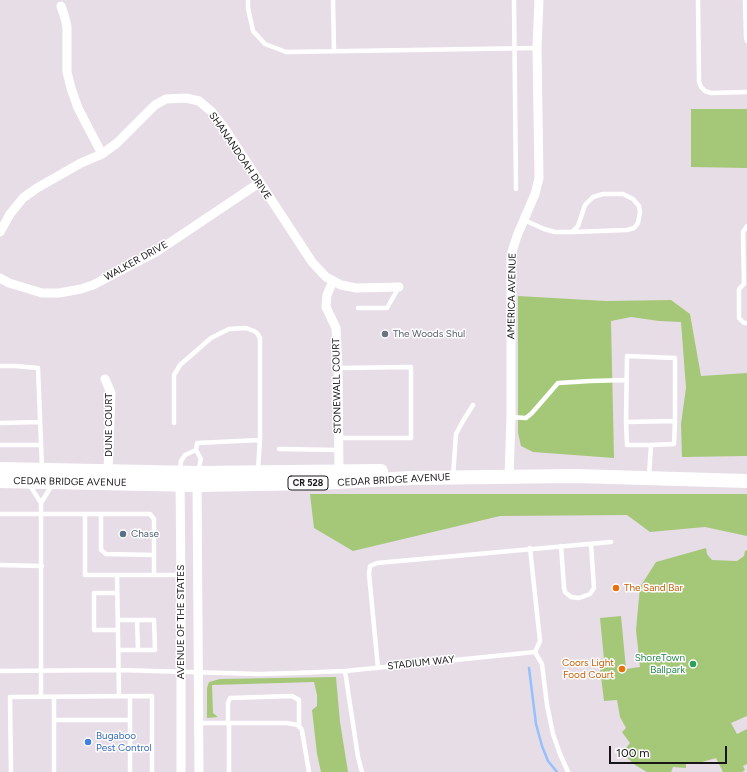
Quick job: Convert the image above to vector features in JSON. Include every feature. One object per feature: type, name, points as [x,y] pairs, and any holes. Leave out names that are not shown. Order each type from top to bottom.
[{"type":"main road","points":[[0,469],[108,471],[180,479],[197,479],[258,473],[339,471],[411,471],[437,477]]},
{"type":"main road","name":"CEDAR BRIDGE AVENUE","points":[[693,479],[747,473]]},
{"type":"main road","name":"CEDAR BRIDGE AVENUE","points":[[197,479],[319,483],[437,477],[649,477],[747,480]]},
{"type":"main road","name":"CEDAR BRIDGE AVENUE","points":[[0,481],[54,482],[180,479]]},
{"type":"street","name":"AMERICA AVENUE","points":[[509,477],[511,417],[511,255],[517,236],[535,194],[539,178],[539,0]]},
{"type":"street","points":[[61,6],[67,28],[67,72],[71,88],[78,108],[102,154]]},
{"type":"street","name":"SHANANDOAH DRIVE","points":[[0,232],[10,214],[23,198],[37,188],[82,163],[102,154],[118,143],[154,105],[166,99],[186,98],[199,101],[212,112],[223,126],[312,262],[326,277],[341,285],[356,288],[399,287]]},
{"type":"street","name":"WALKER DRIVE","points":[[0,278],[9,283],[42,293],[59,293],[93,285],[156,252],[259,183]]},
{"type":"street","name":"STONEWALL COURT","points":[[333,281],[327,295],[326,307],[336,328],[339,471]]},
{"type":"street","name":"DUNE COURT","points":[[105,379],[111,393],[108,471]]},
{"type":"street","name":"AVENUE OF THE STATES","points":[[180,479],[181,772]]},
{"type":"street","name":"AVENUE OF THE STATES","points":[[197,479],[199,772]]},
{"type":"lane","points":[[248,0],[248,8],[253,30],[265,44],[286,52],[538,48]]},
{"type":"lane","points":[[333,0],[334,52]]},
{"type":"lane","points":[[514,0],[516,48],[516,189]]},
{"type":"lane","points":[[698,0],[699,82],[701,87],[705,91],[711,93],[747,92]]},
{"type":"lane","points":[[745,0],[747,41]]},
{"type":"lane","points":[[524,220],[544,230],[555,232],[572,232],[627,230],[634,228],[638,223],[640,212],[639,206],[633,199],[623,194],[603,194],[593,197],[585,205],[578,226],[572,232]]},
{"type":"lane","points":[[747,226],[743,232],[745,284],[739,289],[739,318],[744,323],[747,323]]},
{"type":"lane","points":[[358,308],[387,308],[399,287]]},
{"type":"lane","points":[[174,423],[174,375],[180,365],[211,338],[229,329],[246,328],[254,331],[260,338],[260,440],[258,473]]},
{"type":"lane","points":[[627,356],[675,358],[675,421],[674,444],[626,445],[627,356]]},
{"type":"lane","points":[[0,366],[38,368],[42,470]]},
{"type":"lane","points":[[338,368],[410,367],[411,438],[338,438]]},
{"type":"lane","points":[[511,417],[526,418],[558,383],[590,380],[626,380]]},
{"type":"lane","points":[[453,477],[456,434],[473,405]]},
{"type":"lane","points":[[626,422],[675,421]]},
{"type":"lane","points":[[0,423],[40,422]]},
{"type":"lane","points":[[197,479],[202,459],[196,450],[197,443],[260,440]]},
{"type":"lane","points":[[0,445],[41,445]]},
{"type":"lane","points":[[649,477],[651,445]]},
{"type":"lane","points":[[279,449],[339,450]]},
{"type":"lane","points":[[180,479],[181,461],[185,455],[196,450]]},
{"type":"lane","points":[[26,481],[41,503],[42,514],[42,697]]},
{"type":"lane","points":[[41,503],[54,482]]},
{"type":"lane","points":[[0,514],[150,514],[154,519],[154,575]]},
{"type":"lane","points":[[85,514],[85,575],[181,575]]},
{"type":"lane","points":[[101,514],[101,550],[106,554],[154,555]]},
{"type":"lane","points":[[378,668],[369,574],[370,566],[377,563],[530,548],[611,542]]},
{"type":"lane","points":[[561,546],[565,592],[571,597],[579,598],[590,594],[594,588],[591,544]]},
{"type":"lane","points":[[530,548],[540,641],[535,652],[542,664],[547,705],[553,734],[568,772]]},
{"type":"lane","points":[[0,565],[42,566]]},
{"type":"lane","points":[[117,575],[119,696]]},
{"type":"lane","points":[[117,593],[94,593],[94,630],[118,630]]},
{"type":"lane","points":[[118,620],[154,620],[155,650],[119,650]]},
{"type":"lane","points":[[137,620],[138,650]]},
{"type":"lane","name":"STADIUM WAY","points":[[0,671],[119,670],[259,674],[345,671],[535,652]]},
{"type":"lane","points":[[345,671],[358,756],[362,772]]},
{"type":"lane","points":[[11,772],[10,697],[119,696],[152,696],[152,772]]},
{"type":"lane","points":[[130,696],[130,772]]},
{"type":"lane","points":[[229,772],[228,703],[230,698],[292,696],[299,700],[300,727],[310,772]]},
{"type":"lane","points":[[54,697],[54,772]]},
{"type":"lane","points":[[54,720],[130,720]]},
{"type":"lane","points":[[199,723],[287,723],[300,727]]},
{"type":"green space","points":[[691,109],[747,109],[747,168],[691,167]]},
{"type":"green space","points":[[518,296],[606,301],[671,300],[690,314],[701,376],[747,373],[747,456],[682,457],[681,424],[686,388],[681,322],[631,317],[611,321],[614,458],[533,452],[521,446],[518,433]]},
{"type":"green space","points":[[310,494],[747,494],[747,536],[705,527],[650,532],[627,515],[500,516],[353,551],[314,528]]},
{"type":"green space","name":"ShoreTown Ballpark","points":[[706,548],[707,554],[712,560],[737,561],[744,556],[745,551],[747,550],[747,716],[731,723],[737,734],[747,729],[747,764],[743,766],[745,770],[742,772],[723,772],[716,758],[686,764],[686,768],[673,767],[671,772],[647,772],[635,765],[624,755],[628,751],[626,748],[630,743],[622,732],[626,728],[620,717],[617,700],[604,701],[599,660],[604,659],[600,618],[621,616],[626,669],[640,667],[636,630],[640,587],[656,562]]},
{"type":"green space","points":[[336,677],[340,722],[348,772],[321,772],[317,754],[312,710],[317,706],[317,695],[314,682],[212,685],[213,713],[218,717],[207,718],[207,688],[209,682],[220,679]]},
{"type":"waterway","points":[[529,668],[536,724],[548,761],[557,772]]},
{"type":"place","name":"The Woods Shul","points":[[385,334]]},
{"type":"place","name":"Chase","points":[[123,534]]},
{"type":"place","name":"The Sand Bar","points":[[616,588]]},
{"type":"place","name":"ShoreTown Ballpark","points":[[693,664]]},
{"type":"place","name":"Coors Light Food Court","points":[[622,669]]},
{"type":"place","name":"Bugaboo Pest Control","points":[[88,742]]}]
